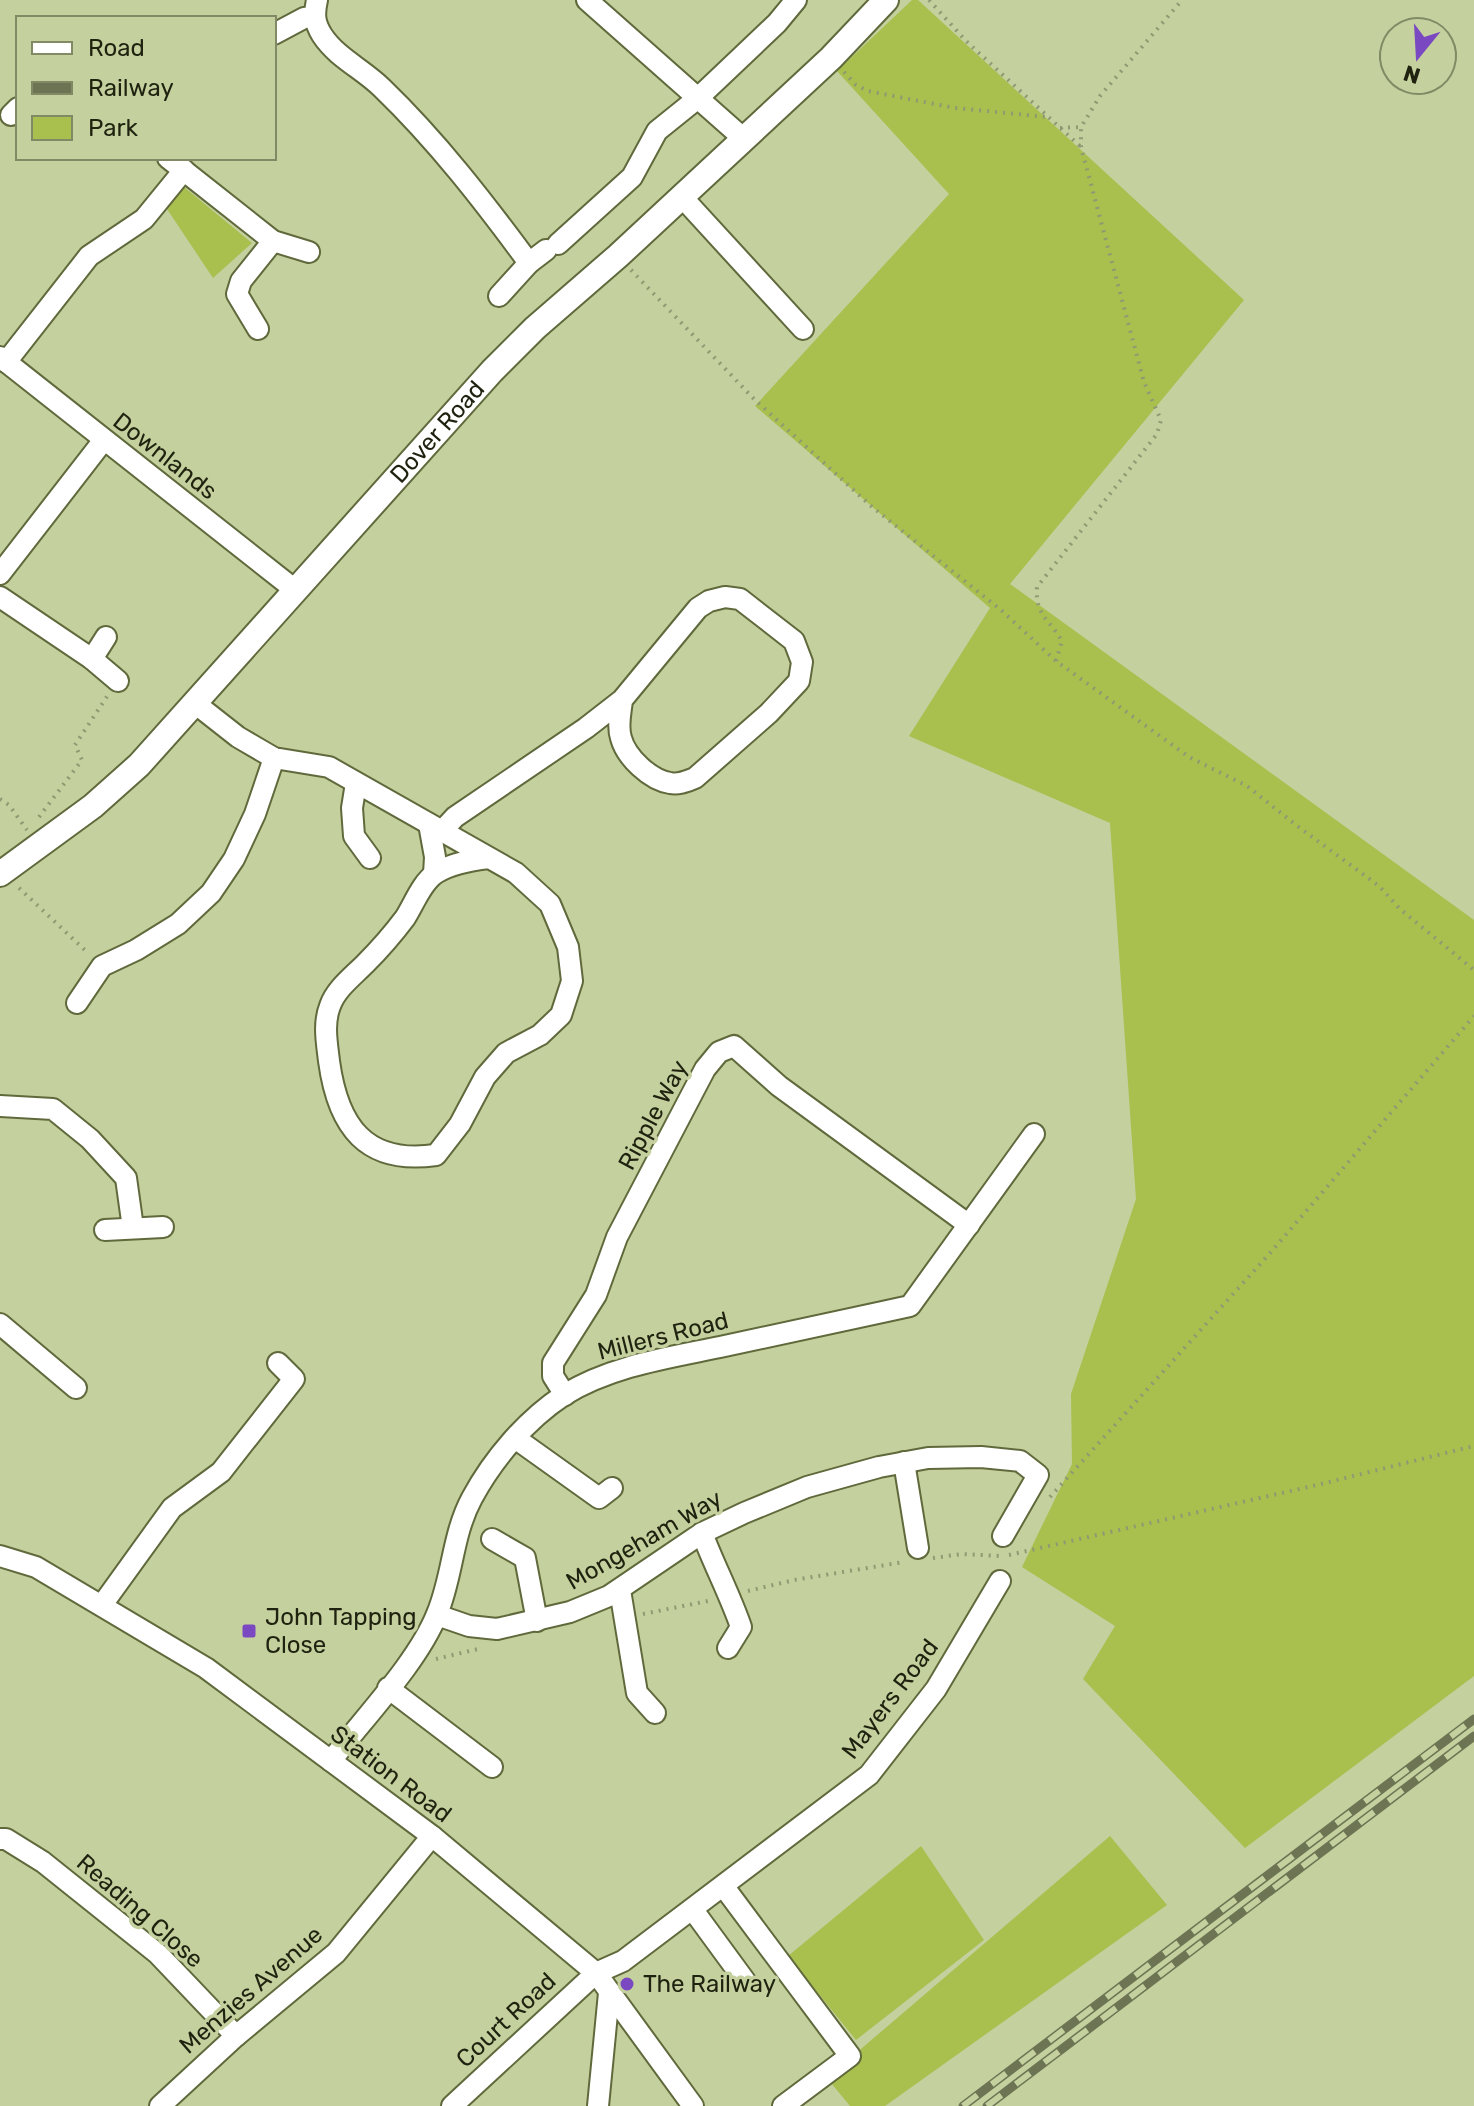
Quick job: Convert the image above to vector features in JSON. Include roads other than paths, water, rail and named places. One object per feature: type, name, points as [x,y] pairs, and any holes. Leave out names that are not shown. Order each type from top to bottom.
[{"type":"main road","name":"Dover Road","points":[[1,873],[32,840],[93,806],[139,765],[492,371],[535,328],[618,256],[831,58],[886,0]]},
{"type":"street","points":[[587,0],[744,139]]},
{"type":"street","points":[[499,296],[529,263],[552,247],[632,177],[657,131],[698,98],[777,23],[796,0]]},
{"type":"street","points":[[276,33],[304,18],[315,8],[321,34],[334,51],[380,86],[446,156],[529,263]]},
{"type":"street","points":[[3,360],[89,256],[144,219],[176,164],[273,241],[309,252]]},
{"type":"street","points":[[682,197],[803,329]]},
{"type":"street","points":[[258,329],[237,294],[241,281],[273,241]]},
{"type":"street","name":"Downlands","points":[[3,360],[294,589]]},
{"type":"street","points":[[0,574],[103,441]]},
{"type":"street","points":[[0,597],[92,659],[118,681]]},
{"type":"street","points":[[436,828],[586,728],[622,700],[698,608],[709,601],[725,597],[740,599],[794,641],[802,662],[799,681],[769,713],[695,778],[682,783],[669,783],[655,777],[631,758],[620,735],[622,700]]},
{"type":"street","points":[[92,659],[106,637]]},
{"type":"street","points":[[196,704],[238,737],[274,758],[329,767],[516,873],[550,904],[568,947],[572,981],[561,1015],[540,1035],[506,1053],[485,1077],[460,1124],[436,1155],[410,1159],[381,1152],[360,1137],[343,1114],[332,1084],[326,1031],[329,1007],[342,986],[404,919],[434,874],[436,828]]},
{"type":"street","points":[[77,1003],[102,966],[136,950],[178,924],[211,893],[234,859],[250,826],[274,758]]},
{"type":"street","points":[[356,783],[352,808],[354,836],[370,858]]},
{"type":"street","points":[[434,874],[454,865],[489,858]]},
{"type":"street","name":"Ripple Way","points":[[565,1395],[553,1376],[553,1363],[596,1295],[617,1237],[705,1069],[719,1052],[734,1046],[779,1086],[969,1225]]},
{"type":"street","points":[[0,1106],[53,1109],[90,1139],[126,1178],[133,1228]]},
{"type":"street","name":"Millers Road","points":[[331,1761],[419,1647],[437,1615],[457,1531],[466,1509],[515,1438],[565,1395],[639,1364],[910,1306],[1034,1134]]},
{"type":"street","points":[[105,1230],[163,1227]]},
{"type":"street","points":[[0,1324],[76,1388]]},
{"type":"street","points":[[102,1605],[172,1508],[221,1472],[294,1379],[278,1363]]},
{"type":"street","points":[[515,1438],[599,1498],[612,1488]]},
{"type":"street","name":"Mongeham Way","points":[[437,1615],[452,1621],[497,1629],[570,1612],[620,1590],[702,1533],[807,1487],[904,1462],[953,1456],[1020,1461],[1038,1475],[1011,1541]]},
{"type":"street","points":[[904,1462],[915,1556]]},
{"type":"street","points":[[702,1533],[741,1627],[728,1648]]},
{"type":"street","points":[[492,1539],[525,1558],[537,1621]]},
{"type":"street","name":"Station Road","points":[[0,1556],[36,1567],[206,1668],[432,1836],[596,1973],[693,2106]]},
{"type":"street","name":"Mayers Road","points":[[596,1973],[623,1961],[869,1775],[936,1689],[1000,1581]]},
{"type":"street","points":[[620,1590],[637,1693],[655,1713]]},
{"type":"street","points":[[388,1688],[492,1767]]},
{"type":"street","name":"Menzies Avenue","points":[[160,2106],[236,2036],[336,1953],[432,1836]]},
{"type":"street","name":"Reading Close","points":[[0,1839],[6,1839],[43,1862],[158,1954],[236,2036]]},
{"type":"street","points":[[724,1887],[850,2056],[783,2106]]},
{"type":"street","points":[[693,1910],[745,1981]]},
{"type":"street","name":"Court Road","points":[[452,2106],[596,1973]]},
{"type":"street","points":[[598,2106],[609,1993]]},
{"type":"railway","points":[[963,2106],[1474,1719]]},
{"type":"railway","points":[[987,2106],[1474,1736]]},
{"type":"place","name":"John Tapping Close","points":[[249,1631]]},
{"type":"place","name":"The Railway","points":[[627,1984]]}]
